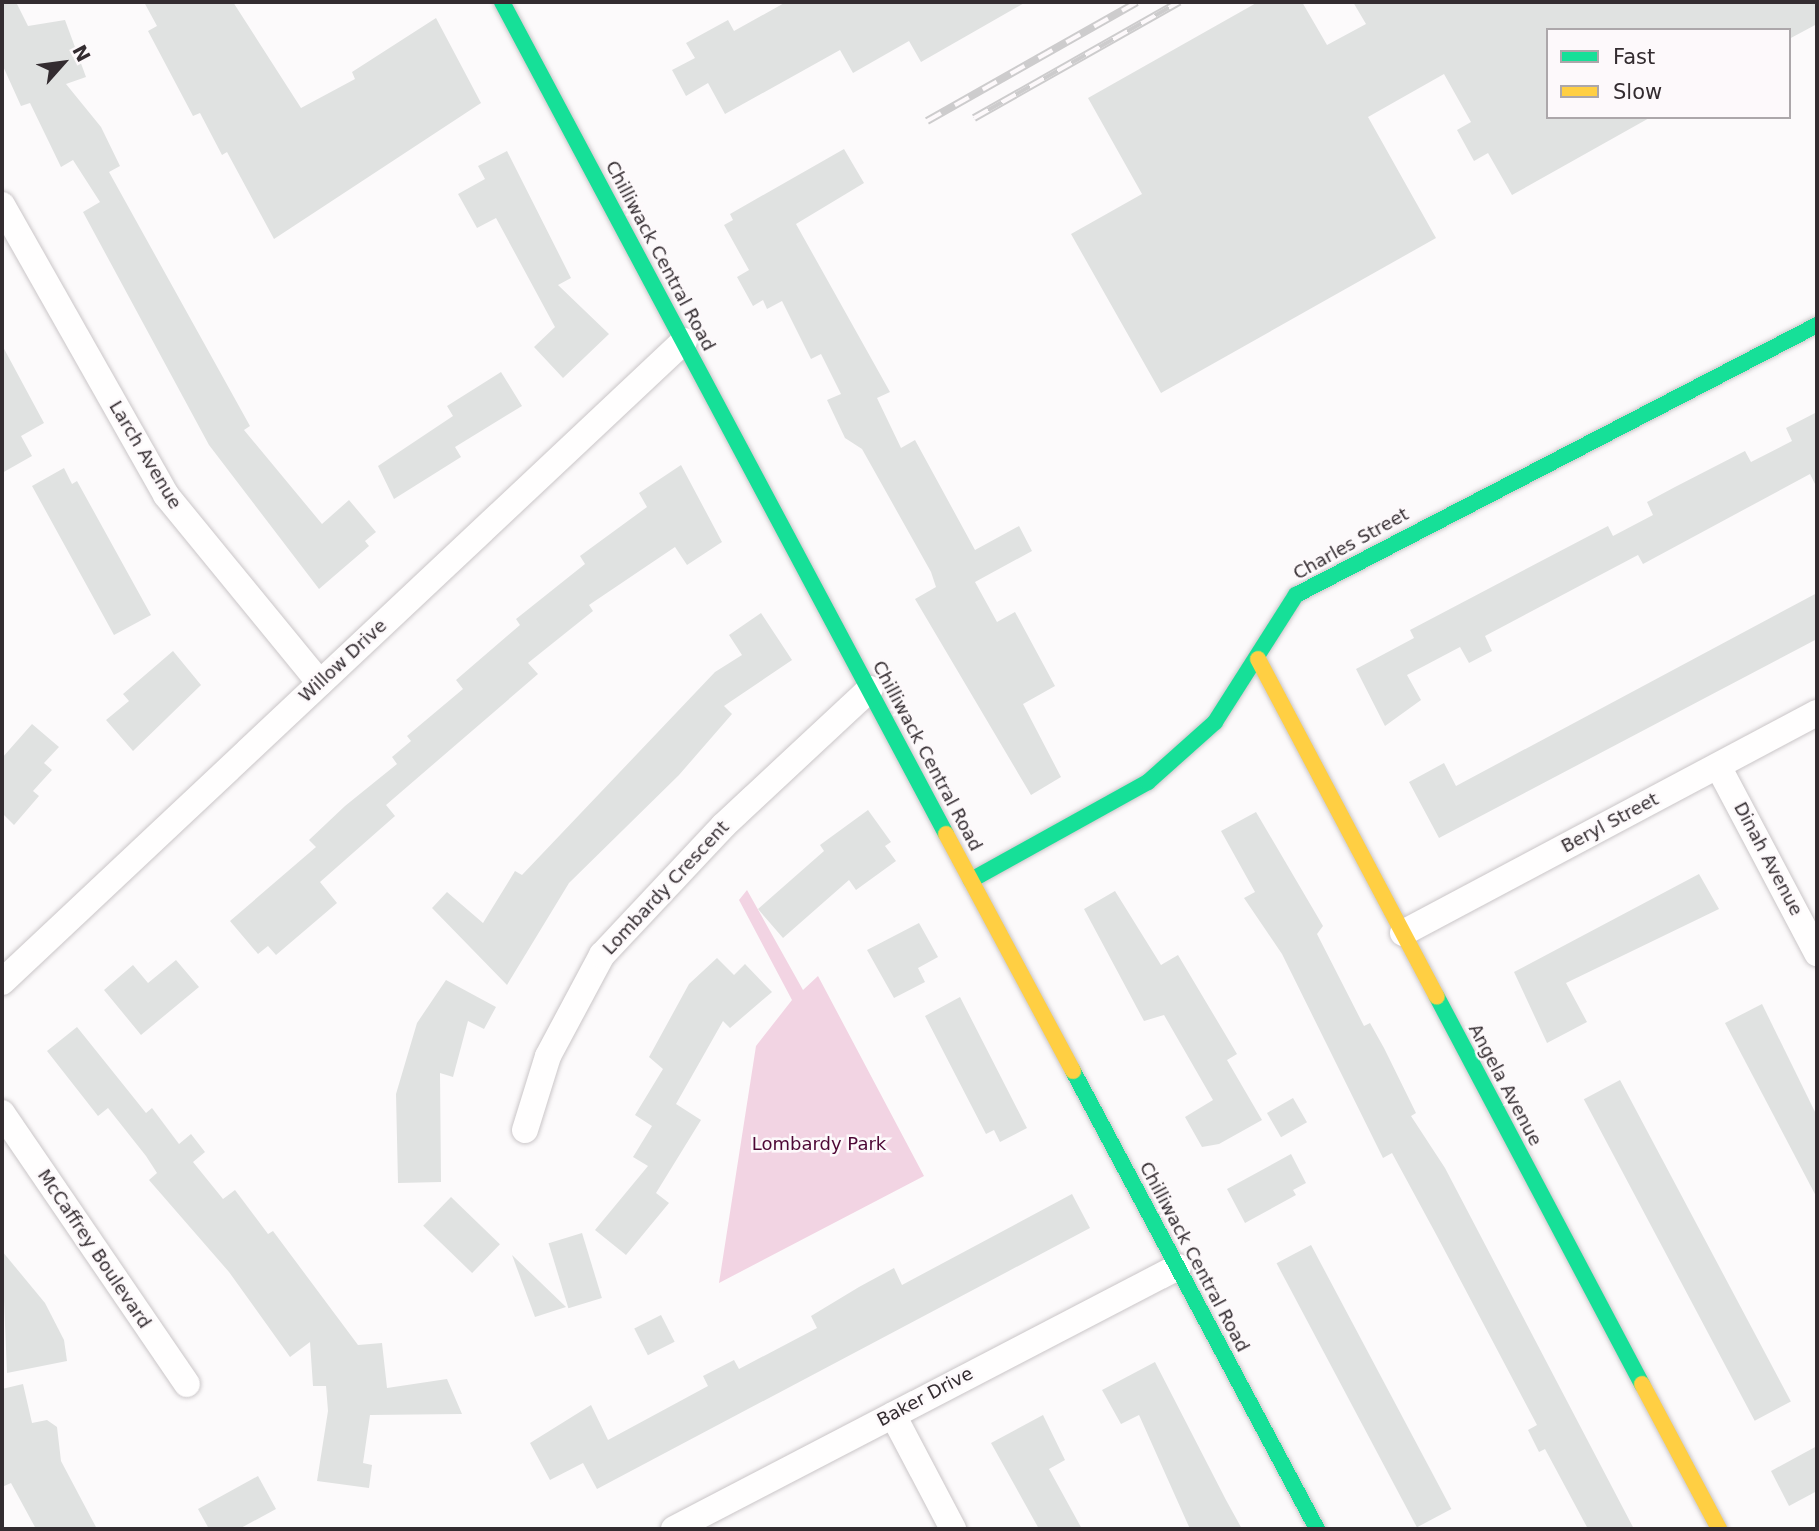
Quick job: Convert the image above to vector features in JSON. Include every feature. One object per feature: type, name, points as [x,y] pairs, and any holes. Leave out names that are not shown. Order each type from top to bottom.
[{"type":"street","name":"Chilliwack Central Road","points":[[507,4],[1317,1529]]},
{"type":"street","name":"Larch Avenue","points":[[2,205],[166,495],[320,683]]},
{"type":"street","name":"Charles Street","points":[[971,880],[1148,782],[1215,722],[1258,659],[1296,595],[1338,569],[1817,325]]},
{"type":"street","name":"Willow Drive","points":[[2,982],[684,341]]},
{"type":"street","name":"Angela Avenue","points":[[1258,659],[1719,1529]]},
{"type":"street","name":"Lombardy Crescent","points":[[525,1130],[548,1056],[603,955],[723,826],[870,689]]},
{"type":"street","name":"Beryl Street","points":[[1403,933],[1817,713]]},
{"type":"street","name":"Dinah Avenue","points":[[1718,766],[1817,953]]},
{"type":"street","name":"McCaffrey Boulevard","points":[[2,1113],[187,1384]]},
{"type":"street","name":"Baker Drive","points":[[674,1529],[1178,1267]]},
{"type":"street","points":[[893,1415],[953,1529]]},
{"type":"green space","name":"Lombardy Park","points":[[747,890],[803,990],[818,976],[924,1176],[719,1283],[756,1046],[792,1000],[739,900]]},
{"type":"building","points":[[2,2],[16,2],[28,26],[65,20],[86,77],[66,84],[101,127],[120,166],[109,172],[250,426],[244,430],[322,524],[349,500],[376,532],[365,541],[369,546],[319,589],[209,445],[83,212],[100,202],[73,160],[61,167],[30,103],[21,106],[2,64]]},
{"type":"building","points":[[144,2],[233,2],[301,108],[355,79],[352,72],[436,18],[481,103],[274,239],[227,152],[222,155],[200,113],[193,116],[148,31],[157,26]]},
{"type":"building","points":[[786,2],[1026,2],[921,62],[909,41],[853,73],[840,50],[725,114],[708,83],[686,96],[672,70],[695,58],[686,43],[728,20],[734,31]]},
{"type":"building","points":[[1258,2],[1302,2],[1327,45],[1366,24],[1353,2],[1817,2],[1817,24],[1791,38],[1791,28],[1546,28],[1546,119],[1647,119],[1512,195],[1488,153],[1474,161],[1457,130],[1471,122],[1444,74],[1368,117],[1436,238],[1161,393],[1071,234],[1142,194],[1088,98]]},
{"type":"building","points":[[844,149],[864,183],[796,224],[890,392],[877,398],[901,448],[915,440],[975,550],[1019,526],[1032,551],[975,582],[997,622],[1015,612],[1055,686],[1023,704],[1061,777],[1031,795],[915,599],[936,587],[931,572],[862,449],[845,438],[827,400],[841,394],[821,354],[811,359],[782,301],[767,309],[763,300],[753,306],[737,277],[749,270],[724,225],[733,220],[730,214]]},
{"type":"building","points":[[507,151],[571,278],[558,285],[609,334],[563,378],[534,347],[555,327],[496,218],[477,228],[458,194],[485,179],[478,166]]},
{"type":"building","points":[[2,345],[44,423],[21,436],[32,456],[2,473]]},
{"type":"building","points":[[501,372],[522,406],[455,447],[461,457],[394,499],[378,466],[453,416],[447,406]]},
{"type":"building","points":[[1817,412],[1817,488],[1810,474],[1643,564],[1638,555],[1485,636],[1492,651],[1469,663],[1460,647],[1407,675],[1421,700],[1385,726],[1356,669],[1414,638],[1410,630],[1608,526],[1613,536],[1653,515],[1647,502],[1675,487],[1745,451],[1751,462],[1792,441],[1786,428]]},
{"type":"building","points":[[681,465],[722,542],[687,565],[675,547],[589,605],[593,611],[528,663],[538,674],[386,805],[395,816],[320,882],[337,903],[276,955],[268,946],[258,954],[230,921],[316,847],[309,840],[345,806],[397,764],[392,757],[411,741],[407,736],[463,689],[456,680],[520,625],[516,619],[585,564],[580,556],[647,507],[639,493]]},
{"type":"building","points":[[64,468],[72,484],[77,481],[151,615],[114,635],[32,486]]},
{"type":"building","points":[[1817,593],[1817,639],[1439,838],[1409,782],[1444,763],[1456,786]]},
{"type":"building","points":[[761,613],[792,660],[724,706],[732,714],[679,775],[569,883],[507,985],[432,908],[447,892],[483,923],[515,871],[522,875],[715,672],[742,655],[729,635]]},
{"type":"building","points":[[173,651],[201,685],[133,751],[106,720],[129,701],[123,694]]},
{"type":"building","points":[[32,724],[59,747],[44,763],[52,770],[33,791],[39,796],[14,825],[2,813],[2,758]]},
{"type":"building","points":[[868,810],[891,842],[885,846],[896,861],[856,890],[849,880],[783,938],[758,909],[824,851],[820,845]]},
{"type":"building","points":[[1256,812],[1323,926],[1317,934],[1364,1026],[1370,1023],[1384,1048],[1416,1113],[1411,1116],[1445,1168],[1634,1529],[1588,1529],[1545,1449],[1539,1452],[1528,1430],[1537,1425],[1437,1236],[1392,1153],[1383,1158],[1282,954],[1244,898],[1255,892],[1221,831]]},
{"type":"building","points":[[1699,874],[1719,909],[1566,983],[1587,1022],[1547,1043],[1514,972]]},
{"type":"building","points":[[1115,891],[1161,965],[1178,955],[1237,1054],[1227,1060],[1262,1120],[1219,1144],[1202,1147],[1185,1117],[1213,1100],[1164,1015],[1144,1021],[1084,909]]},
{"type":"building","points":[[919,923],[938,957],[918,968],[925,982],[894,998],[867,950]]},
{"type":"building","points":[[717,958],[734,975],[745,964],[772,992],[730,1028],[723,1021],[676,1104],[701,1120],[656,1193],[669,1203],[626,1255],[595,1230],[648,1166],[633,1157],[652,1126],[635,1115],[663,1069],[649,1057],[689,984]]},
{"type":"building","points":[[176,960],[199,987],[141,1035],[104,990],[133,965],[148,983]]},
{"type":"building","points":[[446,980],[496,1007],[484,1029],[468,1021],[453,1077],[440,1073],[441,1182],[398,1183],[396,1094],[417,1023]]},
{"type":"building","points":[[960,997],[1027,1128],[1000,1142],[994,1130],[986,1134],[925,1016]]},
{"type":"building","points":[[1762,1004],[1817,1116],[1817,1198],[1725,1023]]},
{"type":"building","points":[[77,1027],[146,1113],[152,1108],[179,1144],[191,1134],[205,1152],[193,1162],[223,1199],[235,1190],[268,1234],[273,1231],[358,1345],[382,1343],[387,1388],[447,1379],[462,1414],[370,1415],[363,1463],[372,1465],[369,1488],[317,1481],[328,1411],[326,1386],[313,1386],[310,1342],[290,1357],[229,1272],[149,1180],[157,1173],[108,1108],[98,1116],[47,1051]]},
{"type":"building","points":[[1620,1080],[1791,1401],[1755,1421],[1584,1099]]},
{"type":"building","points":[[1293,1098],[1307,1122],[1281,1137],[1267,1113]]},
{"type":"building","points":[[1291,1154],[1306,1183],[1293,1190],[1296,1195],[1245,1223],[1227,1189]]},
{"type":"building","points":[[1072,1194],[1090,1228],[597,1489],[583,1463],[550,1480],[530,1443],[591,1405],[608,1440],[708,1386],[703,1376],[734,1360],[739,1369],[817,1328],[811,1316],[894,1268],[902,1285]]},
{"type":"building","points":[[451,1197],[500,1244],[472,1273],[423,1226]]},
{"type":"building","points":[[582,1233],[602,1298],[568,1308],[549,1243]]},
{"type":"building","points":[[1311,1245],[1451,1509],[1417,1527],[1277,1263]]},
{"type":"building","points":[[2,1251],[45,1303],[64,1340],[67,1361],[7,1373]]},
{"type":"building","points":[[512,1255],[566,1307],[535,1317]]},
{"type":"building","points":[[661,1315],[675,1342],[648,1355],[634,1329]]},
{"type":"building","points":[[1155,1362],[1242,1529],[1190,1529],[1139,1415],[1121,1424],[1102,1390]]},
{"type":"building","points":[[23,1384],[32,1423],[47,1420],[57,1427],[61,1461],[97,1529],[36,1529],[11,1483],[2,1487],[2,1389]]},
{"type":"building","points":[[1043,1415],[1065,1460],[1049,1469],[1082,1529],[1039,1529],[991,1443]]},
{"type":"building","points":[[1817,1446],[1817,1491],[1789,1506],[1771,1471]]},
{"type":"building","points":[[258,1476],[276,1509],[239,1529],[209,1529],[198,1509]]},
{"type":"railway","points":[[927,121],[1137,2]]},
{"type":"railway","points":[[974,118],[1179,2]]},
{"type":"traffic: fast","points":[[502,2],[946,834]]},
{"type":"traffic: fast","points":[[971,880],[1148,782],[1215,722],[1296,595],[1817,325]]},
{"type":"traffic: fast","points":[[1437,997],[1642,1384]]},
{"type":"traffic: fast","points":[[1073,1071],[1317,1529]]},
{"type":"traffic: slow","points":[[1258,659],[1437,997]]},
{"type":"traffic: slow","points":[[946,834],[1073,1071]]},
{"type":"traffic: slow","points":[[1642,1384],[1719,1529]]}]
